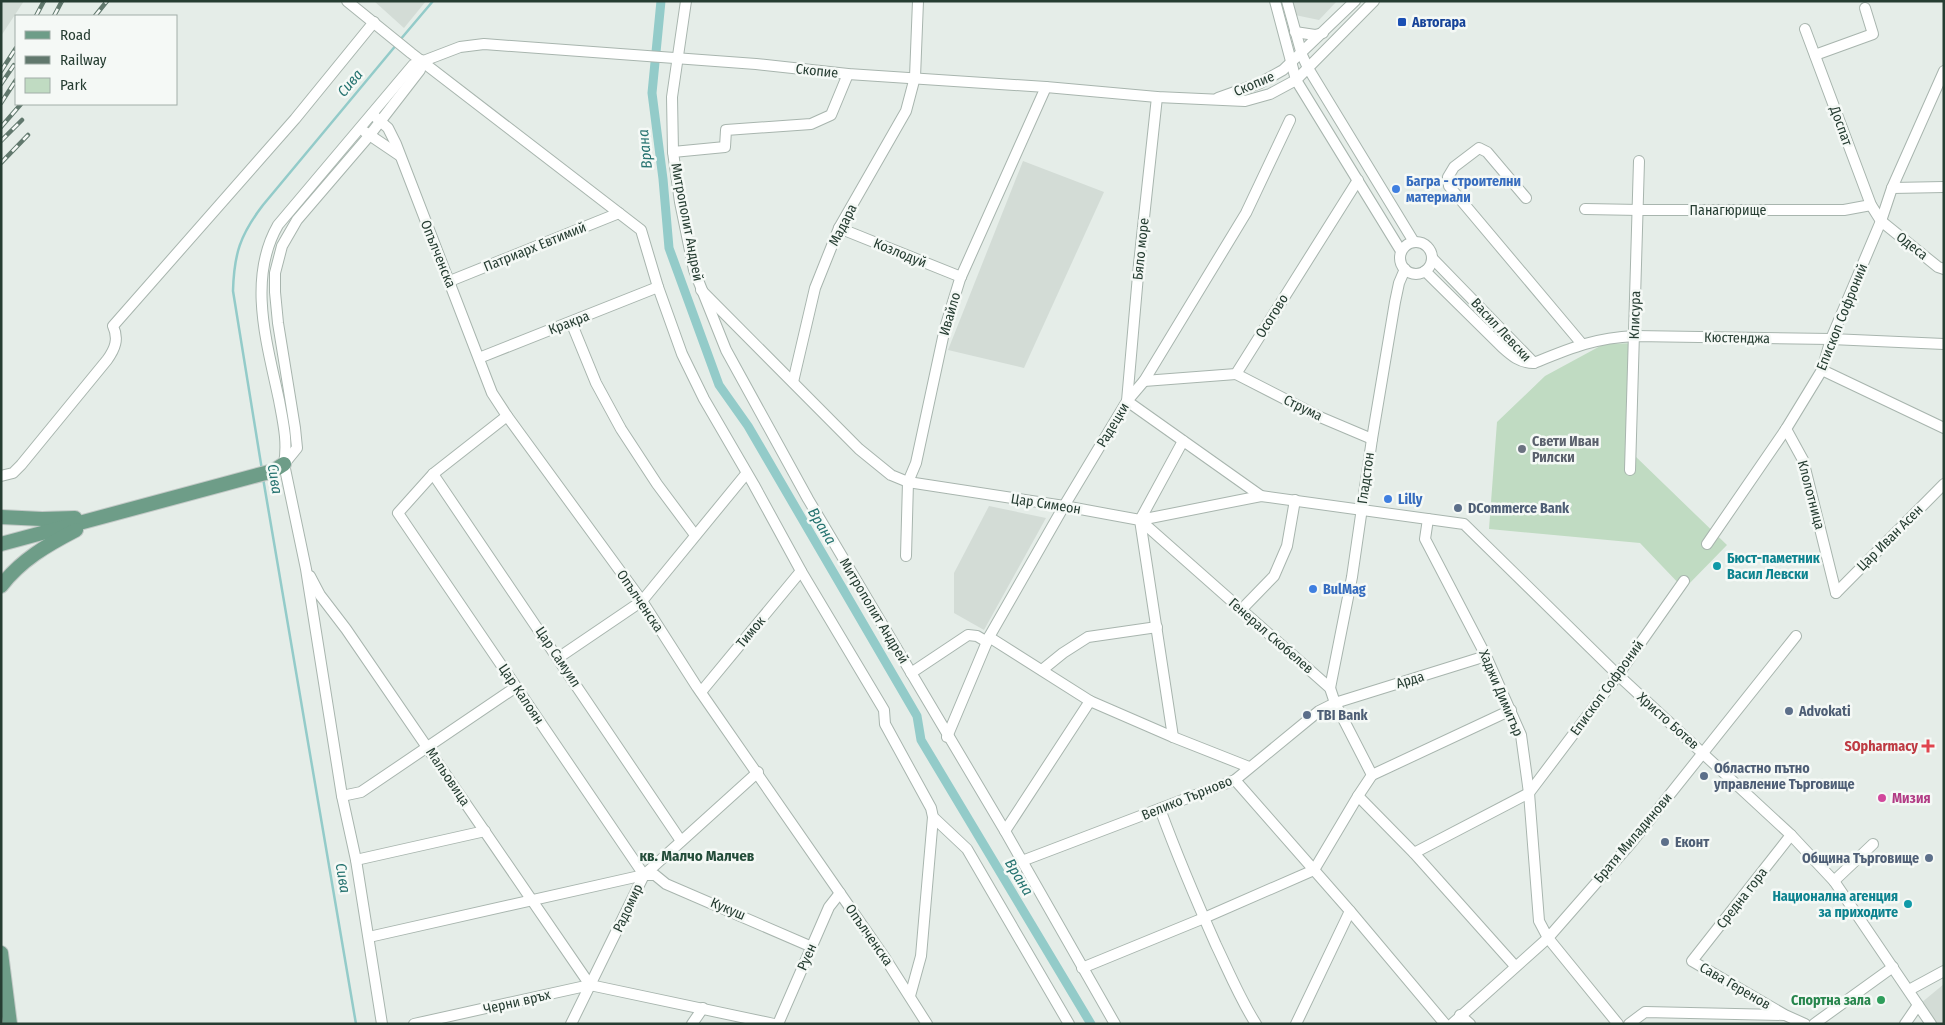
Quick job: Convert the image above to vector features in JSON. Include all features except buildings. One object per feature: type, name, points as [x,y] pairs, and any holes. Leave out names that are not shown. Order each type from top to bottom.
[{"type":"main road","points":[[1,544],[255,476],[278,468]]},
{"type":"main road","points":[[1,517],[42,519],[104,517]]},
{"type":"main road","points":[[1,586],[21,563],[37,552],[54,541],[104,517]]},
{"type":"main road","points":[[1,952],[10,1024]]},
{"type":"street","points":[[347,1],[358,5],[374,22],[411,53],[641,230],[658,287],[682,354],[704,398],[801,571],[884,710],[885,724],[931,808],[933,817],[921,956],[910,996]]},
{"type":"street","name":"Митрополит Андрей","points":[[686,1],[673,58],[673,152],[683,219],[694,270],[726,350],[808,498],[1005,831],[1115,1024]]},
{"type":"street","name":"Мадара","points":[[792,382],[815,288],[839,228],[906,111],[915,77],[918,1]]},
{"type":"street","points":[[1275,1],[1296,80],[1401,251],[1400,261],[1405,269],[1417,274],[1429,267],[1432,258],[1429,248],[1420,242],[1409,243],[1401,251]]},
{"type":"street","points":[[1287,1],[1302,55],[1308,68],[1414,242]]},
{"type":"street","name":"Скопие","points":[[1214,100],[1260,83],[1283,70],[1302,55],[1356,1]]},
{"type":"street","name":"Скопие","points":[[421,60],[460,47],[484,44],[756,64],[848,74],[915,77],[1157,97],[1245,101],[1284,88],[1296,80],[1374,1]]},
{"type":"street","points":[[1815,55],[1873,34],[1865,8]]},
{"type":"street","points":[[1,476],[13,473],[21,465],[107,360],[114,349],[116,334],[113,326],[295,119],[374,22]]},
{"type":"street","name":"Доспат","points":[[1805,29],[1870,205],[1881,221]]},
{"type":"street","points":[[1295,32],[1315,35],[1324,32]]},
{"type":"street","points":[[382,1024],[356,860],[342,796],[306,569],[278,468],[287,448],[265,330],[261,291],[265,257],[278,225],[413,64],[421,60]]},
{"type":"street","points":[[278,468],[297,448],[275,292],[275,273],[282,246],[297,220],[369,136],[420,70],[421,60]]},
{"type":"street","name":"Епископ Софроний","points":[[1707,544],[1786,429],[1822,370],[1831,340],[1881,221],[1892,188],[1944,71]]},
{"type":"street","points":[[673,152],[725,148],[726,130],[811,124],[818,121],[831,115],[848,74]]},
{"type":"street","name":"Ивайло","points":[[906,556],[908,482],[916,463],[945,328],[961,277],[1046,87]]},
{"type":"street","name":"Бяло море","points":[[1127,402],[1139,264],[1157,97]]},
{"type":"street","name":"Опълченска","points":[[372,114],[381,121],[392,135],[492,393],[642,601],[701,692],[758,772],[927,1024]]},
{"type":"street","name":"Радецки","points":[[948,737],[988,639],[1064,506],[1127,402],[1144,381],[1246,213],[1290,120]]},
{"type":"street","points":[[360,128],[399,155]]},
{"type":"street","points":[[1526,198],[1487,152],[1479,148],[1454,167],[1448,176],[1449,186],[1582,344]]},
{"type":"street","name":"Клисура","points":[[1630,470],[1639,161]]},
{"type":"street","name":"Осогово","points":[[1236,374],[1358,180]]},
{"type":"street","points":[[1892,188],[1944,187]]},
{"type":"street","name":"Панагюрище","points":[[1585,208],[1639,210],[1844,210],[1870,205]]},
{"type":"street","name":"Патриарх Евтимий","points":[[450,281],[619,213]]},
{"type":"street","name":"Одеса","points":[[1881,221],[1938,267],[1944,269]]},
{"type":"street","name":"Козлодуй","points":[[839,228],[961,277]]},
{"type":"street","name":"Васил Левски","points":[[1432,258],[1534,363]]},
{"type":"street","name":"Гладстон","points":[[1330,688],[1352,577],[1394,302],[1405,269]]},
{"type":"street","name":"Васил Левски","points":[[1425,271],[1507,352],[1519,360],[1534,363]]},
{"type":"street","name":"Кракра","points":[[479,358],[658,287]]},
{"type":"street","name":"Цар Симеон","points":[[701,290],[859,449],[891,475],[908,482],[1064,506],[1140,520],[1260,496],[1464,524]]},
{"type":"street","points":[[570,322],[596,383],[621,429],[657,484],[695,535]]},
{"type":"street","name":"Кюстенджа","points":[[1534,363],[1582,344],[1609,337],[1831,340],[1944,344]]},
{"type":"street","points":[[1822,370],[1944,428]]},
{"type":"street","points":[[1144,381],[1236,374]]},
{"type":"street","name":"Струма","points":[[1236,374],[1312,413],[1372,439]]},
{"type":"street","points":[[1127,402],[1260,496]]},
{"type":"street","points":[[433,474],[507,416]]},
{"type":"street","name":"Клолотница","points":[[1786,429],[1803,460],[1836,593]]},
{"type":"street","points":[[1173,737],[1140,520],[1183,441]]},
{"type":"street","name":"Цар Калоян","points":[[433,474],[398,513],[644,875]]},
{"type":"street","name":"Цар Самуил","points":[[433,474],[681,841]]},
{"type":"street","points":[[558,658],[642,601],[746,474]]},
{"type":"street","name":"Цар Иван Асен","points":[[1836,593],[1944,484]]},
{"type":"street","points":[[1241,610],[1274,576],[1287,546],[1294,500]]},
{"type":"street","name":"Хаджи Димитър","points":[[1428,519],[1425,539],[1486,656],[1521,735],[1529,793],[1538,922],[1548,938],[1618,1024]]},
{"type":"street","name":"Генерал Скобелев","points":[[1140,520],[1330,688]]},
{"type":"street","name":"Христо Ботев","points":[[1464,524],[1618,675],[1791,835],[1834,881],[1931,1024]]},
{"type":"street","name":"Мальовица","points":[[306,569],[320,595],[346,629],[590,985]]},
{"type":"street","name":"Тимок","points":[[701,692],[801,571]]},
{"type":"street","name":"Епископ Софроний","points":[[1529,793],[1618,675],[1684,581]]},
{"type":"street","points":[[1042,670],[1063,653],[1088,637],[1157,627]]},
{"type":"street","points":[[910,673],[968,635],[988,639],[1042,670],[1090,701],[1249,767]]},
{"type":"street","name":"Братя Миладинови","points":[[1452,1024],[1548,938],[1632,842],[1796,636]]},
{"type":"street","name":"Арда","points":[[1334,703],[1486,656]]},
{"type":"street","points":[[342,796],[361,792],[516,687]]},
{"type":"street","points":[[1330,688],[1334,703],[1372,775]]},
{"type":"street","points":[[1005,831],[1090,701]]},
{"type":"street","name":"Велико Търново","points":[[1022,861],[1235,780],[1319,711],[1334,703]]},
{"type":"street","points":[[1082,968],[1314,870],[1372,775],[1511,710]]},
{"type":"street","name":"Радомир","points":[[571,1024],[644,875],[758,772]]},
{"type":"street","points":[[1235,780],[1350,911],[1445,1024]]},
{"type":"street","points":[[1414,854],[1529,793]]},
{"type":"street","points":[[1358,796],[1414,854],[1515,966]]},
{"type":"street","points":[[1160,809],[1204,918],[1243,1004],[1256,1024]]},
{"type":"street","points":[[933,817],[967,849],[1069,1024]]},
{"type":"street","points":[[356,860],[485,831]]},
{"type":"street","name":"Средна гора","points":[[1692,961],[1791,835]]},
{"type":"street","points":[[1834,881],[1874,844]]},
{"type":"street","points":[[369,937],[644,875]]},
{"type":"street","name":"Кукуш","points":[[644,875],[655,875],[666,884],[812,947]]},
{"type":"street","name":"Руен","points":[[776,1024],[829,907],[840,893]]},
{"type":"street","points":[[1296,1024],[1350,911]]},
{"type":"street","name":"Сава Геренов","points":[[1692,961],[1785,1015],[1805,1024]]},
{"type":"street","points":[[1814,1024],[1893,967]]},
{"type":"street","points":[[1909,990],[1944,970]]},
{"type":"street","points":[[590,985],[776,1024]]},
{"type":"street","name":"Черни връх","points":[[414,1024],[590,985]]},
{"type":"street","points":[[1904,1024],[1918,1005]]},
{"type":"street","points":[[692,1024],[703,1008]]},
{"type":"street","points":[[1629,1024],[1645,1012],[1785,1015]]},
{"type":"street","points":[[1460,1015],[1470,1024]]},
{"type":"shaded area","points":[[1,1],[24,1],[1,36]]},
{"type":"shaded area","points":[[374,1],[426,1],[404,28]]},
{"type":"shaded area","points":[[1292,1],[1337,1],[1319,20],[1295,15]]},
{"type":"shaded area","points":[[1023,161],[1104,192],[1024,368],[948,350]]},
{"type":"shaded area","points":[[989,506],[1046,518],[984,630],[954,613],[954,573]]},
{"type":"shaded area","points":[[1944,984],[1944,1024],[1936,1024],[1921,1003]]},
{"type":"green space","points":[[1638,343],[1634,455],[1727,545],[1684,589],[1640,543],[1489,529],[1497,422],[1545,376],[1604,344]]},
{"type":"waterway","name":"Сива","points":[[400,40],[433,1]]},
{"type":"waterway","name":"Врана","points":[[661,1],[652,93],[663,179],[669,248],[719,385],[748,426],[917,716],[921,740],[1091,1024]]},
{"type":"waterway","name":"Сива","points":[[262,470],[233,291],[235,266],[240,245],[249,226],[263,205],[397,44]]},
{"type":"waterway","name":"Сива","points":[[263,478],[356,1024]]},
{"type":"railway","points":[[37,15],[44,1]]},
{"type":"railway","points":[[55,15],[62,1]]},
{"type":"railway","points":[[96,15],[107,1]]},
{"type":"railway","points":[[1,71],[15,50]]},
{"type":"railway","points":[[1,84],[14,65]]},
{"type":"railway","points":[[1,103],[15,82]]},
{"type":"railway","points":[[1,127],[20,105]]},
{"type":"railway","points":[[1,141],[22,120]]},
{"type":"railway","points":[[1,163],[28,135]]},
{"type":"place","name":"Автогара","points":[[1402,22]]},
{"type":"place","name":"Багра - строителни материали","points":[[1396,189]]},
{"type":"place","name":"Свети Иван Рилски","points":[[1522,449]]},
{"type":"place","name":"Lilly","points":[[1388,499]]},
{"type":"place","name":"DCommerce Bank","points":[[1458,508]]},
{"type":"place","name":"Бюст-паметник Васил Левски","points":[[1717,566]]},
{"type":"place","name":"BulMag","points":[[1313,589]]},
{"type":"place","name":"Advokati","points":[[1789,711]]},
{"type":"place","name":"TBI Bank","points":[[1307,715]]},
{"type":"place","name":"SOpharmacy","points":[[1928,746]]},
{"type":"place","name":"Областно пътно управление Търговище","points":[[1704,776]]},
{"type":"place","name":"Мизия","points":[[1882,798]]},
{"type":"place","name":"Еконт","points":[[1665,842]]},
{"type":"place","name":"Община Търговище","points":[[1929,858]]},
{"type":"place","name":"Национална агенция за приходите","points":[[1908,904]]},
{"type":"place","name":"Спортна зала","points":[[1881,1000]]},
{"type":"district","name":"кв. Малчо Малчев","points":[[697,856]]}]
